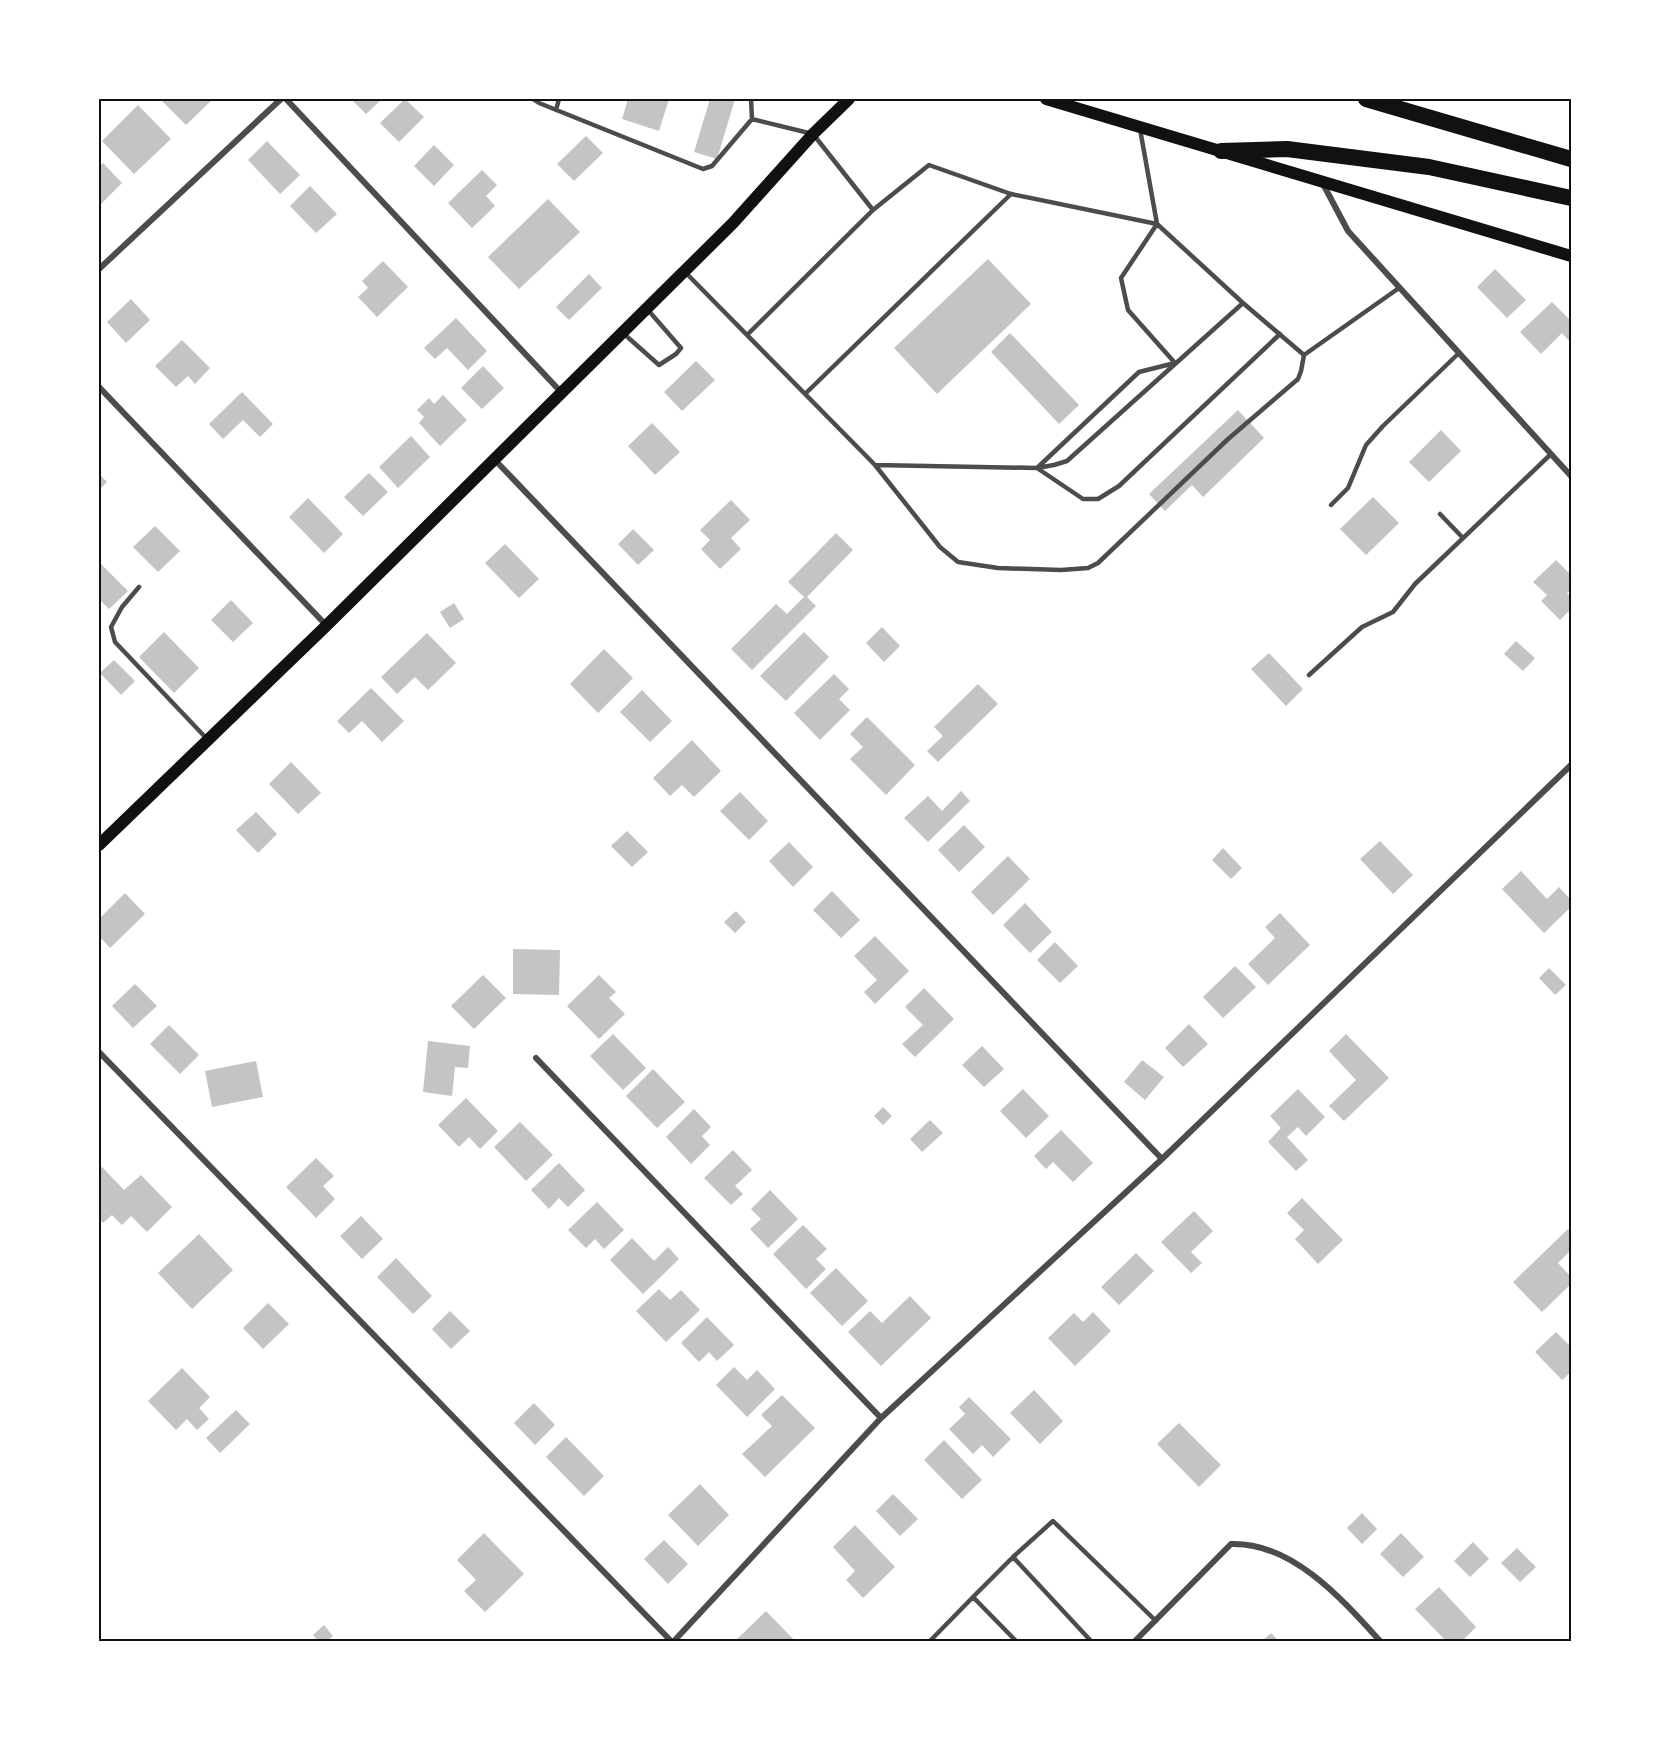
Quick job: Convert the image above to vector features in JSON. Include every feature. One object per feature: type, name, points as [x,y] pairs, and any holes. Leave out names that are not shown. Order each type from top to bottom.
[{"type":"highway","points":[[1366,99],[1571,159]]},
{"type":"highway","points":[[1221,151],[1287,149],[1429,167],[1571,198]]},
{"type":"main road","points":[[99,845],[326,626],[733,223],[813,134],[849,99]]},
{"type":"main road","points":[[1046,99],[1571,256]]},
{"type":"street","points":[[99,269],[281,99]]},
{"type":"street","points":[[286,99],[561,392]]},
{"type":"street","points":[[1321,182],[1348,231],[1571,476]]},
{"type":"street","points":[[99,387],[326,626]]},
{"type":"street","points":[[494,459],[1162,1159]]},
{"type":"street","points":[[99,1052],[672,1641],[723,1590],[880,1418],[1162,1159],[1571,765]]},
{"type":"street","points":[[536,1058],[880,1418]]},
{"type":"street","points":[[1135,1641],[1231,1544],[1247,1544],[1270,1551],[1305,1569],[1341,1599],[1380,1641]]},
{"type":"lane","points":[[533,99],[539,104],[704,169],[712,166],[752,119],[751,99]]},
{"type":"lane","points":[[556,110],[559,99]]},
{"type":"lane","points":[[752,119],[813,134],[873,210]]},
{"type":"lane","points":[[1139,127],[1157,224],[1121,278],[1128,310],[1175,363]]},
{"type":"lane","points":[[747,335],[873,210],[929,165],[1011,194],[1157,224],[1304,355]]},
{"type":"lane","points":[[805,394],[1011,194]]},
{"type":"lane","points":[[684,271],[875,465],[940,547],[958,562],[998,568],[1061,570],[1088,568],[1098,563],[1227,440],[1298,379],[1304,355],[1399,288]]},
{"type":"lane","points":[[875,465],[1037,468],[1067,460],[1243,303]]},
{"type":"lane","points":[[622,332],[659,365],[679,352],[681,348],[647,308]]},
{"type":"lane","points":[[1037,468],[1083,499],[1098,499],[1119,486],[1280,334]]},
{"type":"lane","points":[[1331,505],[1348,488],[1366,445],[1459,353]]},
{"type":"lane","points":[[1037,468],[1139,372],[1175,363]]},
{"type":"lane","points":[[1309,675],[1362,627],[1393,612],[1415,584],[1551,454]]},
{"type":"lane","points":[[1440,514],[1463,538]]},
{"type":"lane","points":[[139,586],[122,606],[111,627],[115,642],[208,740]]},
{"type":"lane","points":[[930,1641],[1013,1557],[1053,1521],[1156,1621]]},
{"type":"lane","points":[[1013,1557],[1091,1641]]},
{"type":"lane","points":[[974,1597],[1016,1641]]},
{"type":"building","points":[[160,99],[213,99],[186,125]]},
{"type":"building","points":[[351,99],[382,99],[366,114]]},
{"type":"building","points":[[405,99],[424,117],[399,142],[380,123]]},
{"type":"building","points":[[628,99],[669,99],[659,131],[622,119]]},
{"type":"building","points":[[710,99],[735,99],[717,159],[694,152]]},
{"type":"building","points":[[138,105],[171,139],[134,174],[102,141]]},
{"type":"building","points":[[586,136],[603,153],[574,181],[557,164]]},
{"type":"building","points":[[267,141],[300,175],[280,194],[248,160]]},
{"type":"building","points":[[434,145],[454,165],[434,186],[414,166]]},
{"type":"building","points":[[103,163],[122,183],[99,206],[99,167]]},
{"type":"building","points":[[482,170],[497,185],[486,196],[495,206],[472,228],[448,203]]},
{"type":"building","points":[[310,186],[337,214],[316,233],[290,206]]},
{"type":"building","points":[[548,199],[580,232],[519,289],[488,257]]},
{"type":"building","points":[[988,259],[1031,304],[937,394],[894,348]]},
{"type":"building","points":[[383,261],[408,287],[377,317],[358,297],[368,288],[362,281]]},
{"type":"building","points":[[1495,269],[1526,300],[1507,318],[1477,287]]},
{"type":"building","points":[[589,274],[602,288],[569,320],[556,307]]},
{"type":"building","points":[[131,299],[150,320],[126,343],[107,322]]},
{"type":"building","points":[[1552,302],[1571,321],[1571,343],[1562,333],[1541,354],[1520,332]]},
{"type":"building","points":[[456,318],[487,351],[468,370],[447,348],[435,359],[424,348]]},
{"type":"building","points":[[1010,333],[1079,405],[1059,424],[991,352]]},
{"type":"building","points":[[182,340],[210,368],[195,384],[188,376],[176,387],[155,366]]},
{"type":"building","points":[[696,361],[715,380],[682,411],[664,392]]},
{"type":"building","points":[[483,366],[504,388],[482,409],[461,388]]},
{"type":"building","points":[[242,392],[273,424],[260,437],[243,420],[223,439],[209,424]]},
{"type":"building","points":[[443,395],[467,420],[440,446],[419,423],[424,417],[417,410],[429,398],[434,404]]},
{"type":"building","points":[[1238,410],[1264,438],[1203,497],[1192,485],[1165,511],[1149,494]]},
{"type":"building","points":[[652,423],[680,452],[655,475],[628,446]]},
{"type":"building","points":[[1441,430],[1461,451],[1429,482],[1409,462]]},
{"type":"building","points":[[411,436],[430,457],[398,488],[379,467]]},
{"type":"building","points":[[369,473],[388,492],[363,516],[344,497]]},
{"type":"building","points":[[99,474],[107,482],[99,490]]},
{"type":"building","points":[[1373,497],[1399,523],[1366,555],[1340,529]]},
{"type":"building","points":[[308,498],[343,534],[324,553],[289,517]]},
{"type":"building","points":[[731,500],[750,520],[731,538],[741,549],[720,569],[701,549],[710,540],[700,530]]},
{"type":"building","points":[[155,526],[180,551],[158,572],[133,547]]},
{"type":"building","points":[[633,529],[654,550],[638,565],[618,544]]},
{"type":"building","points":[[836,533],[853,550],[807,597],[816,606],[752,670],[731,649],[776,604],[787,614],[804,597],[788,582]]},
{"type":"building","points":[[505,544],[539,579],[519,598],[485,563]]},
{"type":"building","points":[[1556,560],[1571,575],[1571,590],[1567,593],[1571,598],[1571,609],[1560,620],[1541,601],[1547,595],[1533,582]]},
{"type":"building","points":[[99,562],[128,591],[109,609],[99,599]]},
{"type":"building","points":[[231,600],[253,623],[233,642],[211,620]]},
{"type":"building","points":[[454,603],[464,619],[450,628],[440,612]]},
{"type":"building","points":[[882,627],[900,646],[884,662],[866,643]]},
{"type":"building","points":[[164,632],[199,668],[174,693],[139,657]]},
{"type":"building","points":[[804,632],[829,657],[786,701],[760,676]]},
{"type":"building","points":[[427,633],[456,663],[428,690],[415,677],[397,694],[381,677]]},
{"type":"building","points":[[1516,641],[1535,658],[1523,671],[1504,654]]},
{"type":"building","points":[[604,649],[633,678],[598,713],[570,684]]},
{"type":"building","points":[[1269,653],[1303,689],[1286,706],[1251,669]]},
{"type":"building","points":[[114,660],[135,681],[121,695],[100,673]]},
{"type":"building","points":[[834,674],[849,689],[839,699],[850,710],[820,740],[794,713]]},
{"type":"building","points":[[978,684],[998,704],[938,762],[927,751],[943,736],[934,727]]},
{"type":"building","points":[[371,688],[404,721],[382,742],[362,721],[349,733],[337,721]]},
{"type":"building","points":[[642,690],[672,721],[650,742],[620,712]]},
{"type":"building","points":[[867,717],[915,765],[886,795],[850,759],[863,747],[850,734]]},
{"type":"building","points":[[692,740],[721,771],[694,797],[682,785],[670,796],[653,778]]},
{"type":"building","points":[[291,762],[321,793],[298,814],[269,784]]},
{"type":"building","points":[[961,791],[970,801],[928,842],[904,818],[928,796],[942,811]]},
{"type":"building","points":[[740,792],[768,821],[749,840],[720,811]]},
{"type":"building","points":[[256,812],[277,834],[258,853],[236,830]]},
{"type":"building","points":[[964,825],[985,847],[959,872],[938,850]]},
{"type":"building","points":[[627,831],[648,852],[632,867],[611,846]]},
{"type":"building","points":[[1380,841],[1413,875],[1393,894],[1360,859]]},
{"type":"building","points":[[789,842],[813,867],[793,887],[769,861]]},
{"type":"building","points":[[1223,848],[1242,868],[1231,879],[1212,860]]},
{"type":"building","points":[[1008,856],[1030,879],[993,915],[971,892]]},
{"type":"building","points":[[1521,871],[1547,899],[1559,887],[1571,900],[1571,907],[1544,933],[1502,889]]},
{"type":"building","points":[[832,891],[860,920],[841,938],[813,910]]},
{"type":"building","points":[[125,893],[145,914],[110,948],[99,936],[99,919]]},
{"type":"building","points":[[1025,903],[1052,932],[1030,953],[1003,925]]},
{"type":"building","points":[[736,911],[746,922],[735,933],[724,922]]},
{"type":"building","points":[[1280,913],[1310,945],[1268,985],[1248,964],[1275,938],[1265,927]]},
{"type":"building","points":[[875,936],[909,971],[875,1004],[864,992],[877,980],[854,956]]},
{"type":"building","points":[[1055,942],[1078,966],[1060,983],[1037,960]]},
{"type":"building","points":[[513,949],[560,950],[559,995],[513,994]]},
{"type":"building","points":[[1235,966],[1256,987],[1223,1018],[1203,997]]},
{"type":"building","points":[[1549,968],[1566,985],[1555,995],[1539,978]]},
{"type":"building","points":[[483,975],[506,998],[474,1029],[451,1006]]},
{"type":"building","points":[[599,975],[616,992],[609,998],[625,1014],[599,1039],[567,1006]]},
{"type":"building","points":[[135,984],[157,1006],[133,1028],[112,1006]]},
{"type":"building","points":[[924,988],[954,1019],[915,1057],[902,1044],[923,1025],[905,1007]]},
{"type":"building","points":[[1189,1024],[1208,1044],[1183,1067],[1165,1048]]},
{"type":"building","points":[[169,1025],[199,1055],[180,1074],[150,1044]]},
{"type":"building","points":[[613,1034],[646,1068],[623,1090],[590,1056]]},
{"type":"building","points":[[1346,1034],[1389,1078],[1344,1121],[1329,1106],[1356,1080],[1329,1051]]},
{"type":"building","points":[[428,1041],[470,1046],[468,1068],[455,1067],[452,1096],[423,1092]]},
{"type":"building","points":[[982,1046],[1004,1069],[984,1087],[962,1065]]},
{"type":"building","points":[[1142,1060],[1164,1077],[1145,1100],[1124,1082]]},
{"type":"building","points":[[256,1061],[263,1097],[212,1107],[205,1071]]},
{"type":"building","points":[[653,1069],[685,1102],[657,1128],[626,1096]]},
{"type":"building","points":[[1023,1089],[1049,1116],[1026,1138],[1000,1111]]},
{"type":"building","points":[[1298,1089],[1325,1117],[1306,1136],[1298,1127],[1287,1137],[1308,1160],[1296,1171],[1268,1142],[1281,1128],[1270,1116]]},
{"type":"building","points":[[466,1098],[498,1131],[480,1149],[469,1137],[459,1147],[438,1125]]},
{"type":"building","points":[[883,1107],[892,1116],[883,1125],[874,1116]]},
{"type":"building","points":[[694,1109],[711,1127],[702,1136],[710,1145],[691,1164],[666,1137]]},
{"type":"building","points":[[930,1120],[943,1133],[922,1152],[910,1139]]},
{"type":"building","points":[[520,1122],[553,1155],[526,1181],[494,1147]]},
{"type":"building","points":[[1061,1130],[1093,1163],[1073,1182],[1053,1162],[1046,1169],[1034,1156]]},
{"type":"building","points":[[733,1150],[752,1170],[735,1186],[743,1194],[731,1205],[704,1178]]},
{"type":"building","points":[[316,1158],[334,1176],[323,1186],[335,1199],[316,1218],[286,1187]]},
{"type":"building","points":[[559,1163],[585,1190],[568,1207],[559,1198],[549,1209],[531,1190]]},
{"type":"building","points":[[102,1167],[124,1190],[141,1175],[172,1207],[147,1232],[131,1216],[122,1225],[112,1215],[103,1223],[99,1218],[99,1169]]},
{"type":"building","points":[[770,1190],[798,1219],[768,1248],[750,1229],[761,1219],[751,1209]]},
{"type":"building","points":[[1302,1198],[1343,1240],[1318,1264],[1295,1239],[1304,1230],[1287,1213]]},
{"type":"building","points":[[597,1202],[624,1230],[604,1249],[595,1239],[586,1248],[568,1230]]},
{"type":"building","points":[[1194,1211],[1213,1231],[1191,1252],[1202,1263],[1191,1273],[1161,1242]]},
{"type":"building","points":[[361,1216],[383,1239],[362,1259],[340,1236]]},
{"type":"building","points":[[803,1225],[827,1249],[816,1259],[826,1269],[806,1289],[773,1254]]},
{"type":"building","points":[[1568,1229],[1571,1231],[1571,1250],[1558,1263],[1571,1277],[1571,1284],[1542,1312],[1513,1282]]},
{"type":"building","points":[[199,1234],[233,1270],[192,1309],[158,1273]]},
{"type":"building","points":[[632,1238],[654,1261],[668,1247],[679,1259],[643,1294],[610,1260]]},
{"type":"building","points":[[1136,1253],[1154,1271],[1119,1305],[1101,1287]]},
{"type":"building","points":[[396,1258],[432,1296],[413,1314],[377,1277]]},
{"type":"building","points":[[836,1268],[868,1301],[842,1326],[810,1293]]},
{"type":"building","points":[[659,1289],[670,1300],[681,1290],[700,1310],[666,1342],[636,1311]]},
{"type":"building","points":[[910,1296],[931,1318],[881,1366],[848,1332],[870,1311],[882,1323]]},
{"type":"building","points":[[268,1303],[289,1324],[263,1349],[243,1328]]},
{"type":"building","points":[[450,1311],[470,1331],[451,1349],[432,1329]]},
{"type":"building","points":[[1093,1312],[1111,1331],[1075,1366],[1048,1338],[1074,1313],[1083,1322]]},
{"type":"building","points":[[707,1317],[734,1345],[717,1361],[709,1352],[699,1362],[681,1343]]},
{"type":"building","points":[[1556,1332],[1571,1347],[1571,1372],[1562,1380],[1535,1352]]},
{"type":"building","points":[[734,1367],[747,1380],[757,1370],[775,1389],[747,1417],[716,1385]]},
{"type":"building","points":[[182,1368],[210,1397],[199,1408],[209,1419],[197,1430],[187,1419],[176,1430],[148,1401]]},
{"type":"building","points":[[1034,1390],[1063,1421],[1040,1444],[1010,1413]]},
{"type":"building","points":[[782,1395],[815,1428],[765,1477],[742,1454],[772,1426],[761,1415]]},
{"type":"building","points":[[969,1397],[1011,1439],[993,1457],[982,1445],[973,1454],[949,1429],[965,1414],[959,1407]]},
{"type":"building","points":[[534,1403],[555,1425],[535,1445],[514,1423]]},
{"type":"building","points":[[236,1410],[250,1424],[220,1453],[206,1438]]},
{"type":"building","points":[[1179,1423],[1221,1465],[1199,1487],[1157,1444]]},
{"type":"building","points":[[566,1437],[604,1476],[584,1496],[546,1457]]},
{"type":"building","points":[[944,1440],[982,1480],[962,1499],[924,1460]]},
{"type":"building","points":[[700,1484],[729,1515],[698,1546],[668,1515]]},
{"type":"building","points":[[893,1494],[918,1519],[900,1536],[876,1511]]},
{"type":"building","points":[[1362,1513],[1377,1529],[1362,1544],[1347,1528]]},
{"type":"building","points":[[855,1525],[895,1567],[863,1598],[846,1580],[855,1571],[833,1547]]},
{"type":"building","points":[[484,1533],[524,1574],[485,1612],[464,1591],[476,1580],[457,1560]]},
{"type":"building","points":[[1401,1533],[1424,1557],[1403,1577],[1380,1554]]},
{"type":"building","points":[[664,1540],[688,1564],[668,1584],[644,1559]]},
{"type":"building","points":[[1473,1542],[1489,1559],[1470,1577],[1454,1561]]},
{"type":"building","points":[[1517,1548],[1536,1567],[1520,1582],[1501,1563]]},
{"type":"building","points":[[1439,1587],[1476,1627],[1462,1641],[1446,1641],[1415,1609]]},
{"type":"building","points":[[766,1611],[795,1641],[739,1641],[737,1639]]},
{"type":"building","points":[[324,1625],[333,1636],[327,1641],[318,1641],[313,1635]]},
{"type":"building","points":[[1271,1633],[1279,1641],[1262,1641]]}]
